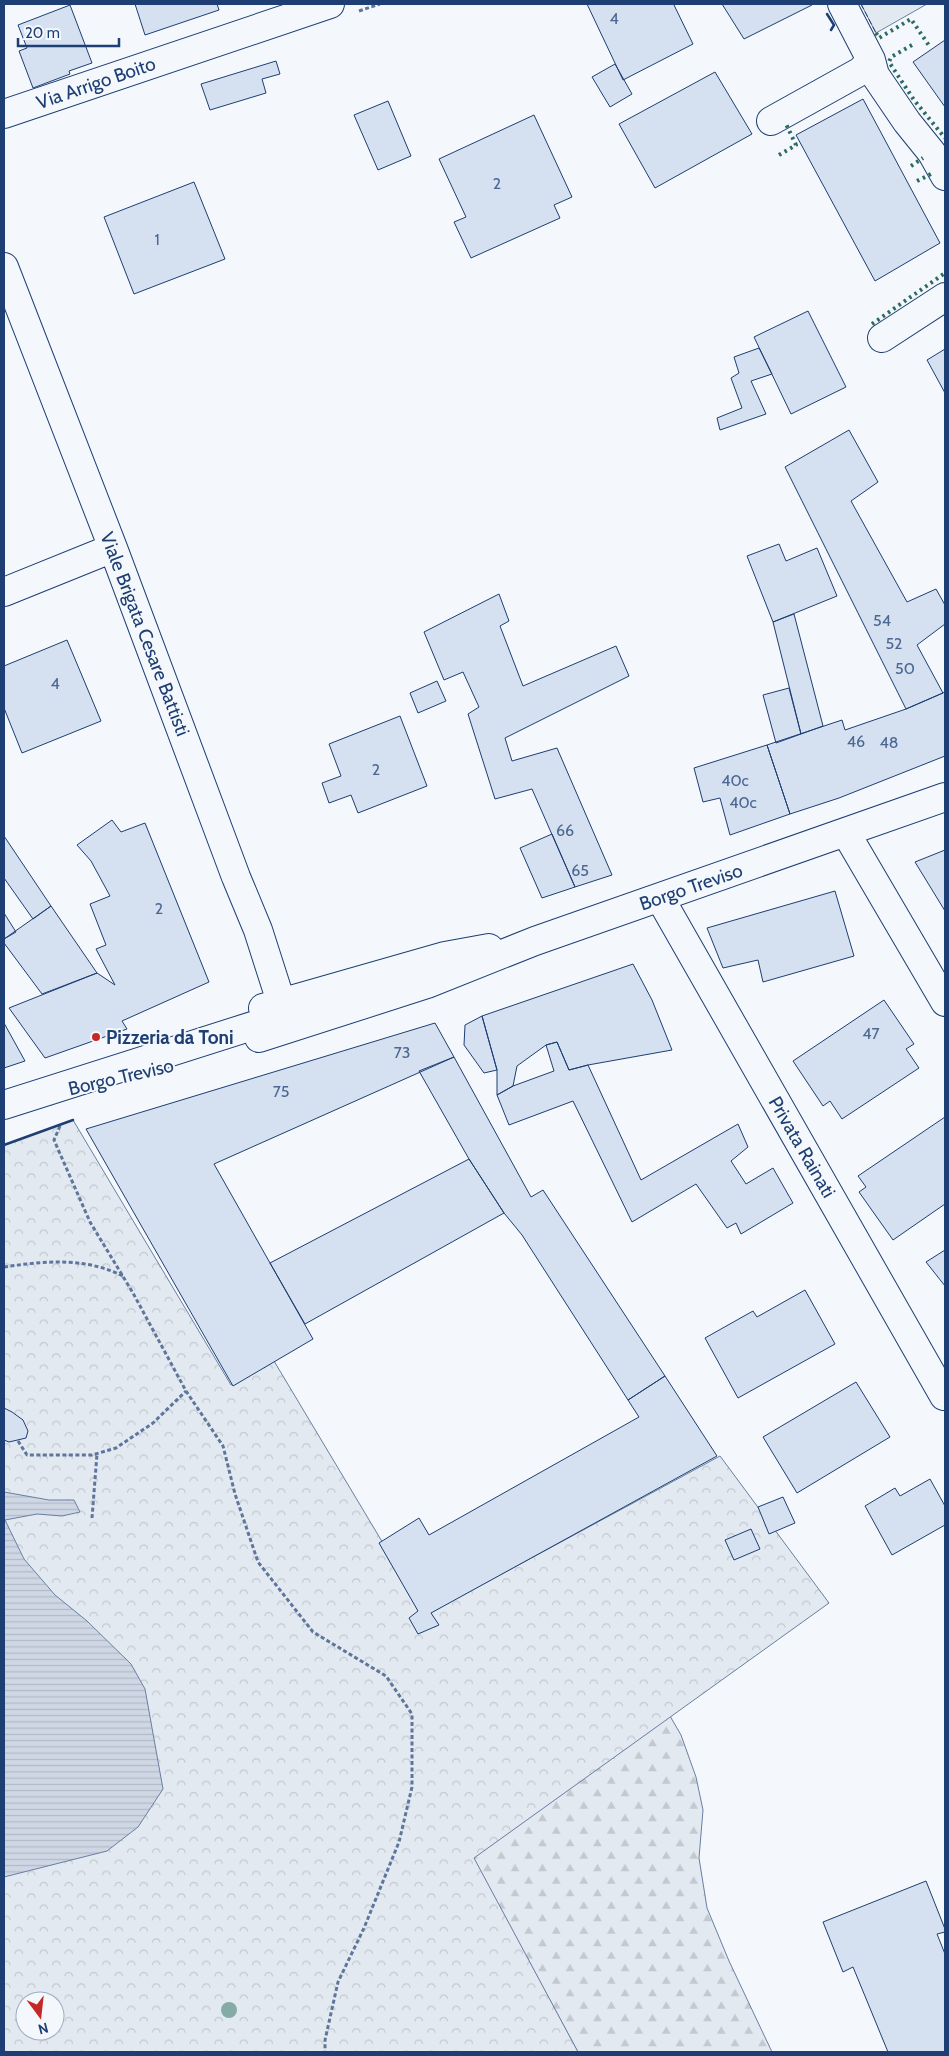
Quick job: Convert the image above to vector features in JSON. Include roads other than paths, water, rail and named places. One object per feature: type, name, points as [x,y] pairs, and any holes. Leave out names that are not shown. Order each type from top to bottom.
[{"type":"street","name":"Via Arrigo Boito","points":[[4,114],[330,4]]},
{"type":"street","points":[[842,4],[871,60],[875,76],[907,122],[932,153],[945,176]]},
{"type":"street","points":[[771,121],[861,71],[871,60]]},
{"type":"street","name":"Viale Brigata Cesare Battisti","points":[[4,267],[236,877],[258,930],[281,1002]]},
{"type":"street","points":[[882,338],[945,297]]},
{"type":"street","points":[[4,592],[112,548]]},
{"type":"street","name":"Borgo Treviso","points":[[40,1093],[108,1084],[187,1062],[427,984],[535,941],[945,797]]},
{"type":"street","points":[[846,833],[945,1002]]},
{"type":"street","name":"Privata Rainati","points":[[660,898],[944,1396]]},
{"type":"street","name":"Borgo Treviso","points":[[4,1105],[40,1093],[102,1063],[281,1002],[445,956],[535,941]]},
{"type":"street","name":"Borgo Treviso","points":[[281,1002],[293,1011],[326,1004],[335,1009],[344,1010]]},
{"type":"place","name":"Pizzeria da Toni","points":[[96,1037]]}]
